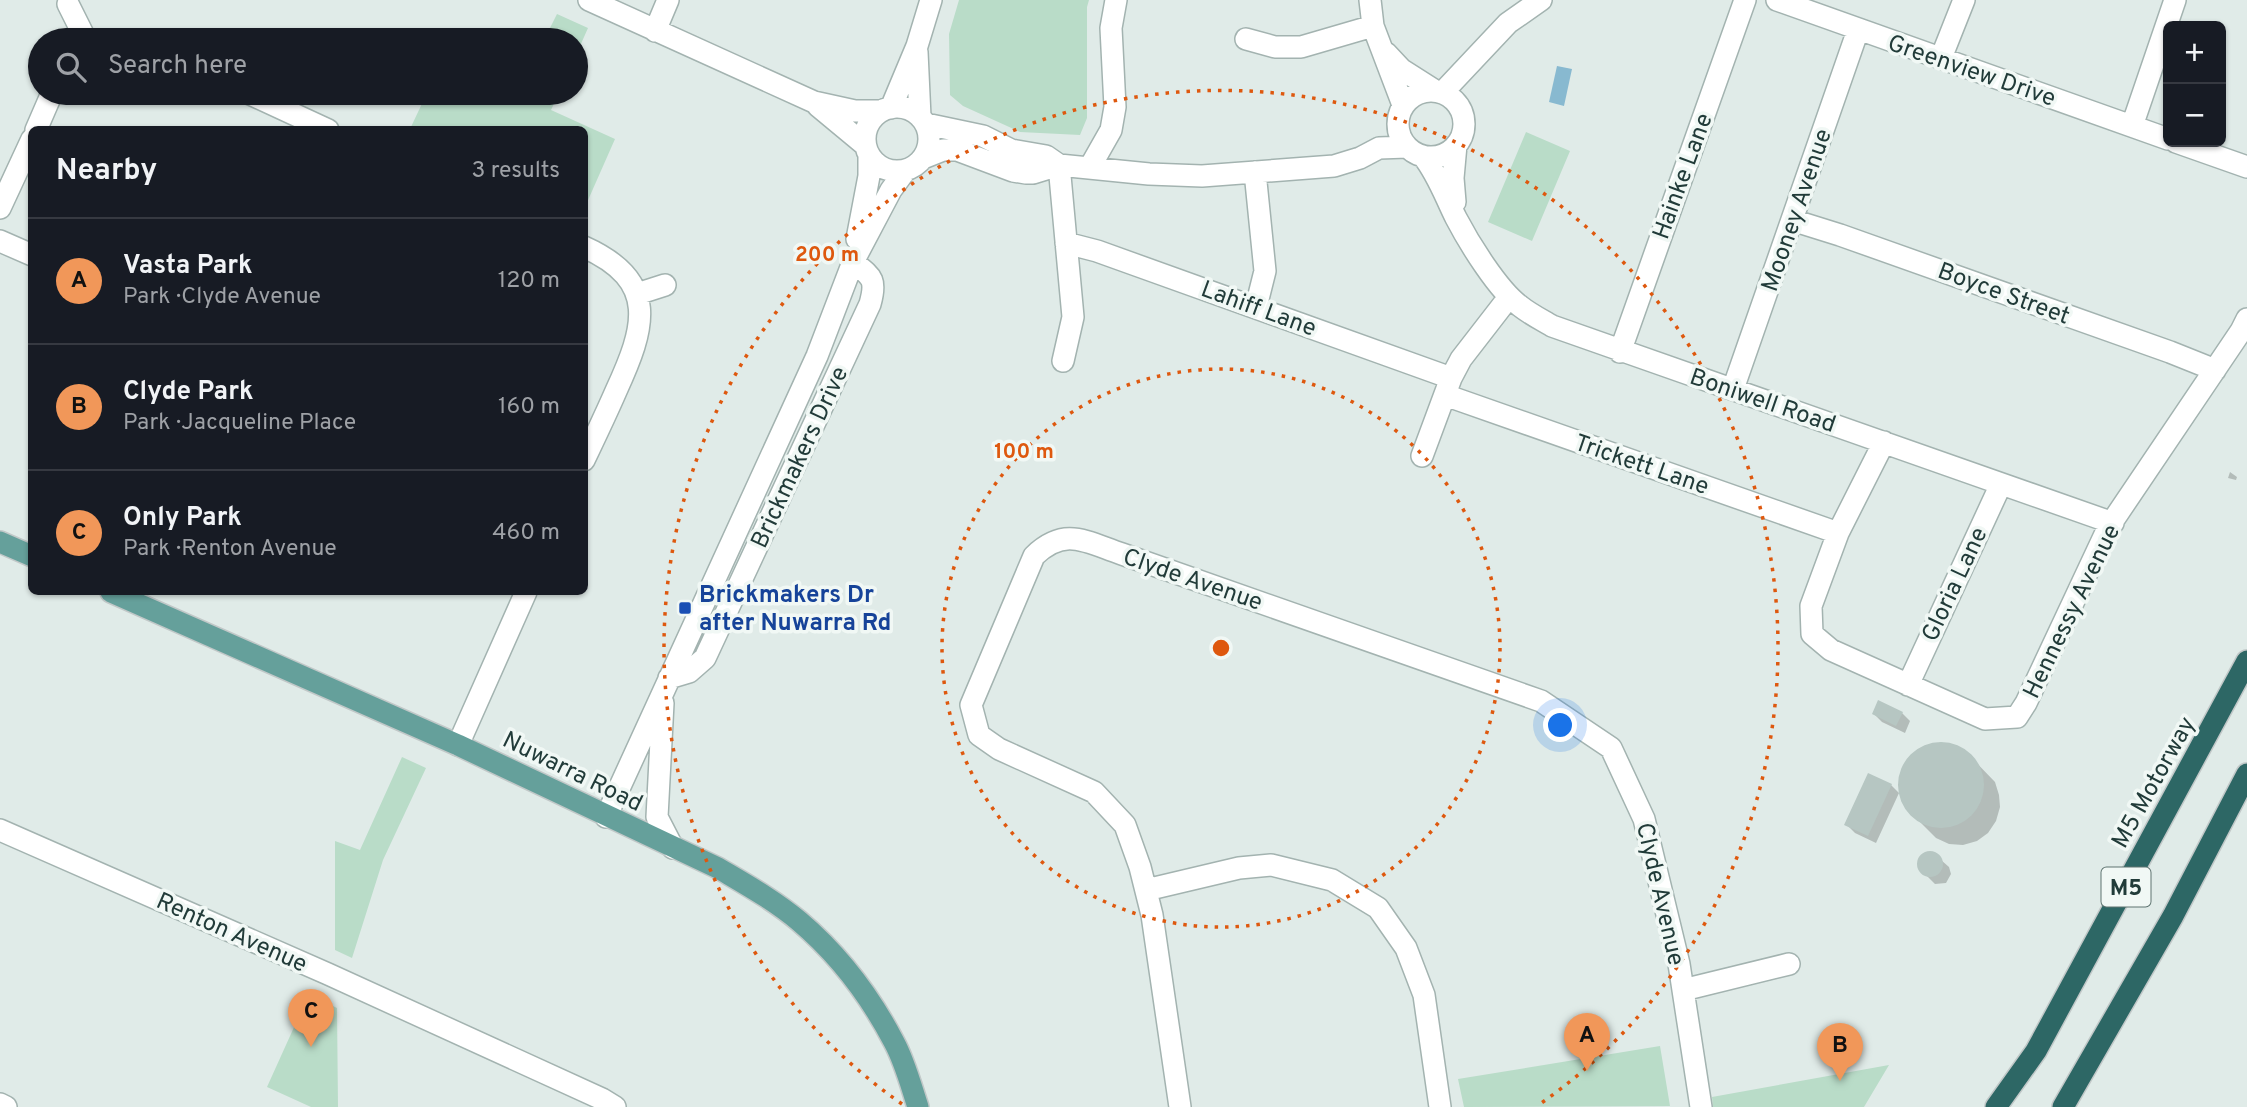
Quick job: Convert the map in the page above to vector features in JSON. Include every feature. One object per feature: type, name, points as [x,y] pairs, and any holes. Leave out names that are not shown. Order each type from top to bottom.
[{"type":"highway","name":"M5 Motorway","points":[[1997,1107],[2036,1051],[2247,661]]},
{"type":"highway","name":"M5","points":[[2063,1107],[2173,916],[2247,774]]},
{"type":"main road","points":[[0,542],[28,554]]},
{"type":"main road","name":"Nuwarra Road","points":[[118,595],[458,745],[718,868],[759,893],[797,919],[836,955],[895,1043],[918,1107]]},
{"type":"street","points":[[589,0],[814,102],[855,111],[902,107],[912,110],[923,121],[983,136],[1011,150],[1046,156],[1059,165]]},
{"type":"street","points":[[655,31],[668,0]]},
{"type":"street","points":[[867,150],[868,126],[886,109],[917,46],[932,0]]},
{"type":"street","points":[[1090,167],[1111,130],[1115,107],[1111,28],[1115,0]]},
{"type":"street","points":[[1370,0],[1373,26],[1401,114],[1402,140],[1415,151]]},
{"type":"street","points":[[814,102],[884,169],[905,171],[923,158],[943,150],[957,150],[1013,171],[1026,173],[1059,165],[1202,176],[1334,166],[1360,158],[1379,148],[1417,93],[1439,91],[1480,54],[1508,23],[1541,0]]},
{"type":"street","name":"Hainke Lane","points":[[1620,352],[1745,0]]},
{"type":"street","name":"Greenview Drive","points":[[1777,0],[2163,137]]},
{"type":"street","points":[[1941,58],[1964,0]]},
{"type":"street","points":[[2132,126],[2175,0]]},
{"type":"street","points":[[68,4],[80,28]]},
{"type":"street","points":[[1246,39],[1275,47],[1301,47],[1373,26]]},
{"type":"street","name":"Mooney Avenue","points":[[1733,389],[1858,30]]},
{"type":"street","points":[[917,46],[923,121],[929,142],[923,158]]},
{"type":"street","points":[[1382,49],[1401,69],[1457,103],[1462,111]]},
{"type":"street","points":[[1379,148],[1441,155],[1456,145],[1464,129],[1462,111],[1480,54]]},
{"type":"street","points":[[38,126],[47,105]]},
{"type":"street","points":[[274,105],[319,126]]},
{"type":"street","name":"Boniwell Road","points":[[1456,145],[1453,178],[1456,218]]},
{"type":"street","points":[[2190,147],[2247,167]]},
{"type":"street","points":[[0,208],[28,148]]},
{"type":"street","name":"Brickmakers Drive","points":[[853,262],[866,194],[867,150]]},
{"type":"street","name":"Boniwell Road","points":[[1415,151],[1435,171],[1456,218],[1476,252],[1509,297],[1552,326],[2113,523]]},
{"type":"street","points":[[1059,165],[1073,317],[1063,361]]},
{"type":"street","name":"Brickmakers Drive","points":[[606,817],[817,356],[853,262],[882,206],[905,171]]},
{"type":"street","points":[[1255,172],[1265,271],[1256,307]]},
{"type":"street","name":"Boyce Street","points":[[1792,220],[2215,370]]},
{"type":"street","points":[[0,241],[28,253]]},
{"type":"street","name":"Lahiff Lane","points":[[1066,243],[1097,251],[1256,307],[1448,386]]},
{"type":"street","points":[[588,249],[616,264],[629,278],[637,294],[639,331],[634,351],[588,451]]},
{"type":"street","name":"Brickmakers Drive","points":[[667,684],[690,671],[705,658],[865,315],[874,289],[873,281],[870,275],[853,262]]},
{"type":"street","points":[[637,294],[665,285]]},
{"type":"street","points":[[1422,456],[1461,359],[1509,297]]},
{"type":"street","name":"Hennessy Avenue","points":[[1884,442],[1838,533],[1811,607],[1812,634],[1831,650],[1985,719],[2017,717],[2108,528],[2241,331],[2247,318]]},
{"type":"street","name":"Trickett Lane","points":[[1448,386],[1838,533]]},
{"type":"street","name":"Gloria Lane","points":[[1908,685],[2001,484]]},
{"type":"street","name":"Clyde Avenue","points":[[1180,1107],[1152,915],[1125,825],[1094,792],[999,749],[979,735],[971,705],[1034,556],[1047,544],[1060,538],[1078,539],[1541,701],[1611,748],[1644,819],[1683,990],[1701,1107]]},
{"type":"street","points":[[458,745],[525,595]]},
{"type":"street","points":[[667,684],[657,817],[673,848]]},
{"type":"street","name":"Renton Avenue","points":[[1,834],[328,974],[590,1093],[615,1107]]},
{"type":"street","points":[[1146,890],[1238,868],[1271,865],[1332,880],[1378,908],[1406,948],[1424,995],[1440,1107]]},
{"type":"street","points":[[1683,990],[1789,964]]},
{"type":"street","points":[[0,1104],[6,1107]]},
{"type":"green space","points":[[959,0],[1089,0],[1087,118],[1080,135],[1020,132],[963,106],[950,95],[949,34]]},
{"type":"green space","points":[[557,14],[588,28],[550,28]]},
{"type":"green space","points":[[421,105],[553,105],[551,110],[586,126],[411,126]]},
{"type":"green space","points":[[588,127],[615,139],[588,200]]},
{"type":"green space","points":[[1526,132],[1570,151],[1532,241],[1488,222]]},
{"type":"green space","points":[[402,757],[426,768],[383,860],[352,958],[335,950],[335,841],[360,850]]},
{"type":"green space","points":[[309,994],[337,1008],[338,1107],[311,1107],[267,1087]]},
{"type":"green space","points":[[1660,1046],[1670,1106],[1464,1107],[1458,1079]]},
{"type":"green space","points":[[1889,1065],[1864,1107],[1713,1107],[1712,1097]]},
{"type":"water","points":[[1557,66],[1572,69],[1564,106],[1549,102]]},
{"type":"building","points":[[1878,700],[1903,712],[1896,726],[1872,714]]},
{"type":"building","points":[[1941,742],[1957,746],[1971,755],[1980,769],[1984,785],[1980,801],[1971,815],[1957,824],[1941,828],[1925,824],[1911,815],[1902,801],[1898,785],[1902,769],[1911,755],[1925,746]]},
{"type":"building","points":[[1868,773],[1892,784],[1868,836],[1844,825]]},
{"type":"building","points":[[1930,851],[1939,855],[1943,864],[1939,873],[1930,877],[1921,873],[1917,864],[1921,855]]},
{"type":"place","name":"Brickmakers Dr after Nuwarra Rd","points":[[685,608]]},
{"type":"place","name":"Only Park","points":[[311,1047]]},
{"type":"place","name":"Vasta Park","points":[[1587,1071]]},
{"type":"place","name":"Clyde Park","points":[[1840,1081]]}]
